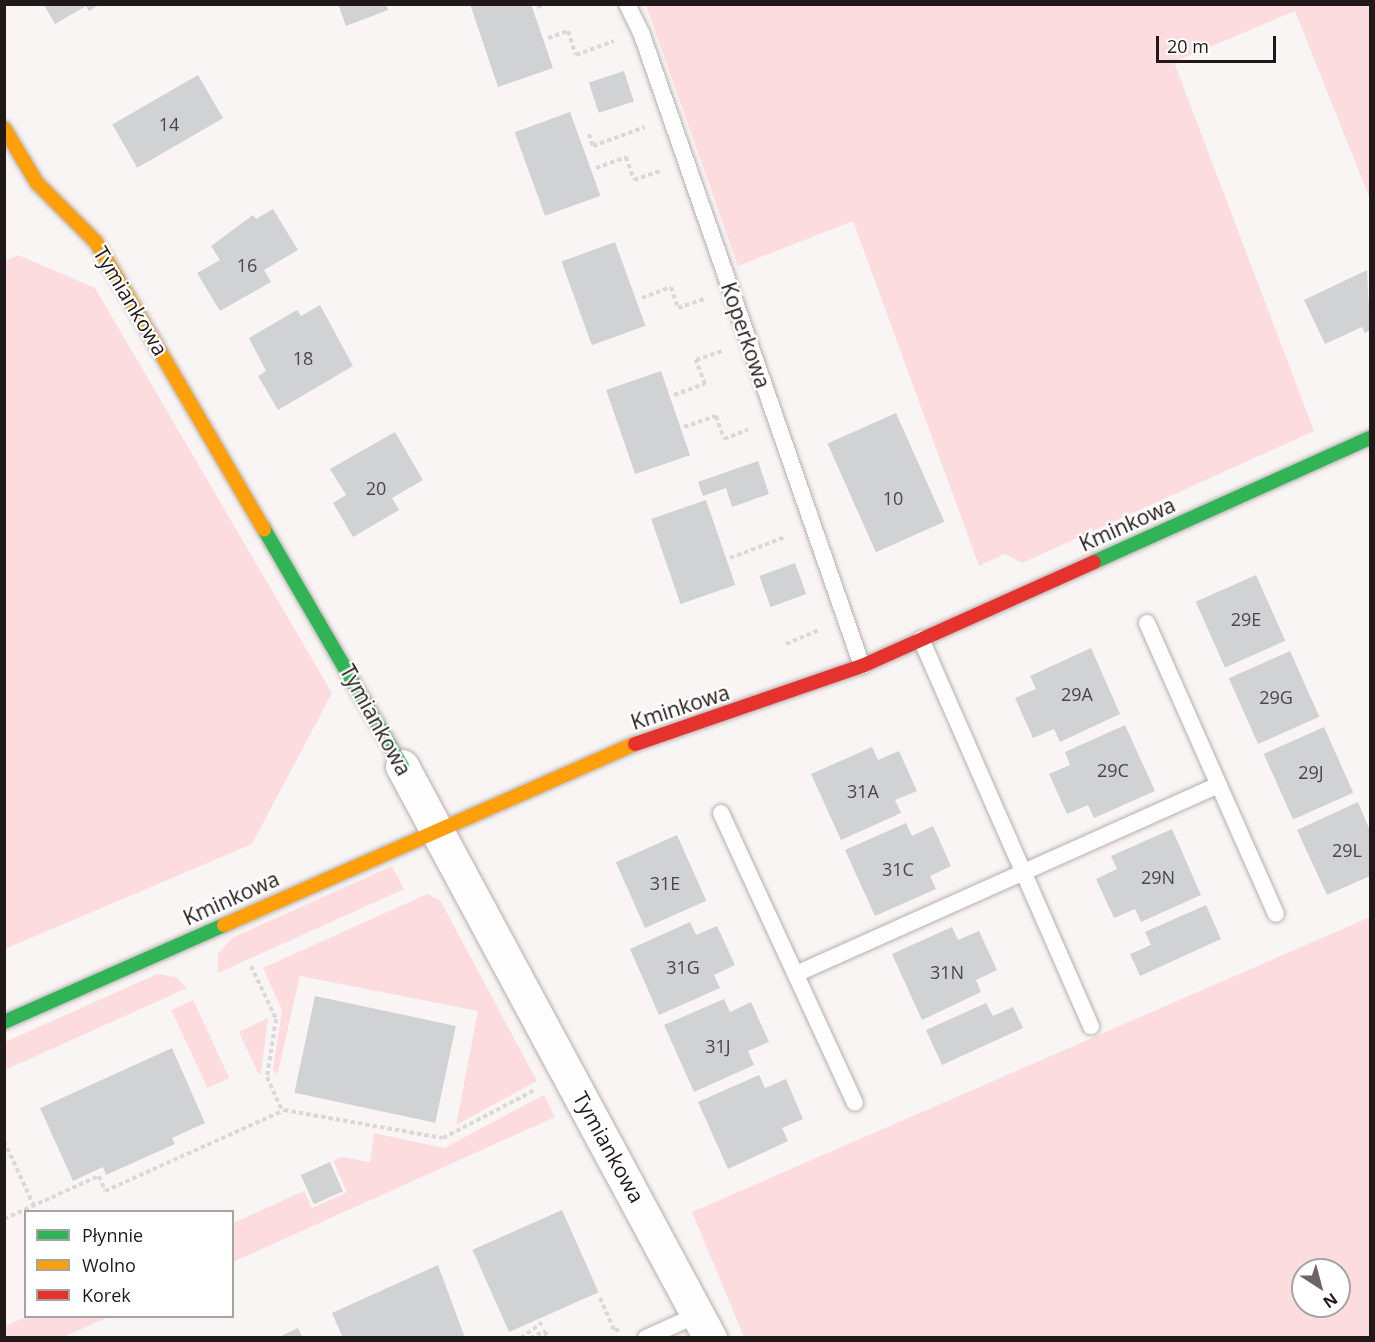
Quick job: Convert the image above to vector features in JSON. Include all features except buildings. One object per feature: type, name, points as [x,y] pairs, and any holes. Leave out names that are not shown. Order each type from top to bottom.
[{"type":"street","name":"Tymiankowa","points":[[4,128],[37,183],[96,242],[437,828],[705,1326]]},
{"type":"street","name":"Kminkowa","points":[[4,1022],[437,828],[628,746],[862,666],[1371,438]]},
{"type":"lane","name":"Koperkowa","points":[[627,4],[642,35],[862,666]]},
{"type":"lane","points":[[1147,623],[1276,914]]},
{"type":"lane","points":[[921,639],[1091,1026]]},
{"type":"lane","points":[[796,974],[1219,785]]},
{"type":"lane","points":[[722,813],[855,1103]]},
{"type":"lane","points":[[646,1338],[705,1326]]},
{"type":"path","points":[[537,7],[546,4]]},
{"type":"path","points":[[548,38],[568,32],[576,55],[626,37]]},
{"type":"path","points":[[589,134],[593,146],[652,125]]},
{"type":"path","points":[[596,168],[626,157],[634,180],[672,166]]},
{"type":"path","points":[[642,298],[671,287],[678,308],[716,294]]},
{"type":"path","points":[[674,395],[705,384],[696,360],[735,346]]},
{"type":"path","points":[[684,427],[716,416],[724,439],[751,429]]},
{"type":"path","points":[[730,558],[794,534]]},
{"type":"path","points":[[786,644],[823,628]]},
{"type":"path","points":[[251,966],[276,1019],[267,1077],[282,1110]]},
{"type":"path","points":[[25,1210],[99,1176],[105,1191],[282,1110],[443,1138],[538,1089]]},
{"type":"path","points":[[4,1141],[34,1206]]},
{"type":"path","points":[[4,1219],[24,1210]]},
{"type":"path","points":[[600,1298],[615,1331],[620,1329]]},
{"type":"path","points":[[521,1338],[542,1323]]},
{"type":"path","points":[[530,1338],[545,1331],[547,1338]]},
{"type":"shaded area","points":[[646,5],[1370,5],[1370,199],[1295,11],[1174,62],[1314,431],[1022,563],[1005,554],[979,566],[853,221],[738,266]]},
{"type":"shaded area","points":[[18,255],[95,288],[332,693],[252,844],[5,949],[4,262]]},
{"type":"shaded area","points":[[392,866],[404,889],[218,973],[218,954],[232,938]]},
{"type":"shaded area","points":[[427,894],[440,900],[537,1081],[456,1125],[478,1011],[300,976],[277,1076],[273,1069],[282,1010],[263,968]]},
{"type":"shaded area","points":[[1370,917],[1370,1337],[744,1337],[692,1212]]},
{"type":"shaded area","points":[[157,974],[176,977],[187,988],[5,1070],[5,1042]]},
{"type":"shaded area","points":[[193,1000],[229,1078],[208,1088],[171,1010]]},
{"type":"shaded area","points":[[268,1018],[261,1073],[259,1075],[239,1032]]},
{"type":"shaded area","points":[[544,1095],[555,1117],[234,1262],[234,1223],[304,1191],[312,1208],[347,1192],[333,1161],[342,1157],[370,1162],[374,1133],[444,1148]]},
{"type":"shaded area","points":[[24,1318],[107,1318],[63,1337],[5,1337],[5,1326]]},
{"type":"traffic: fast","points":[[1094,562],[1370,438]]},
{"type":"traffic: fast","points":[[264,529],[402,766]]},
{"type":"traffic: fast","points":[[4,1022],[224,925]]},
{"type":"traffic: slow","points":[[4,128],[37,183],[96,242],[264,529]]},
{"type":"traffic: slow","points":[[224,925],[635,744]]},
{"type":"traffic: jam","points":[[635,744],[862,666],[1094,562]]}]
